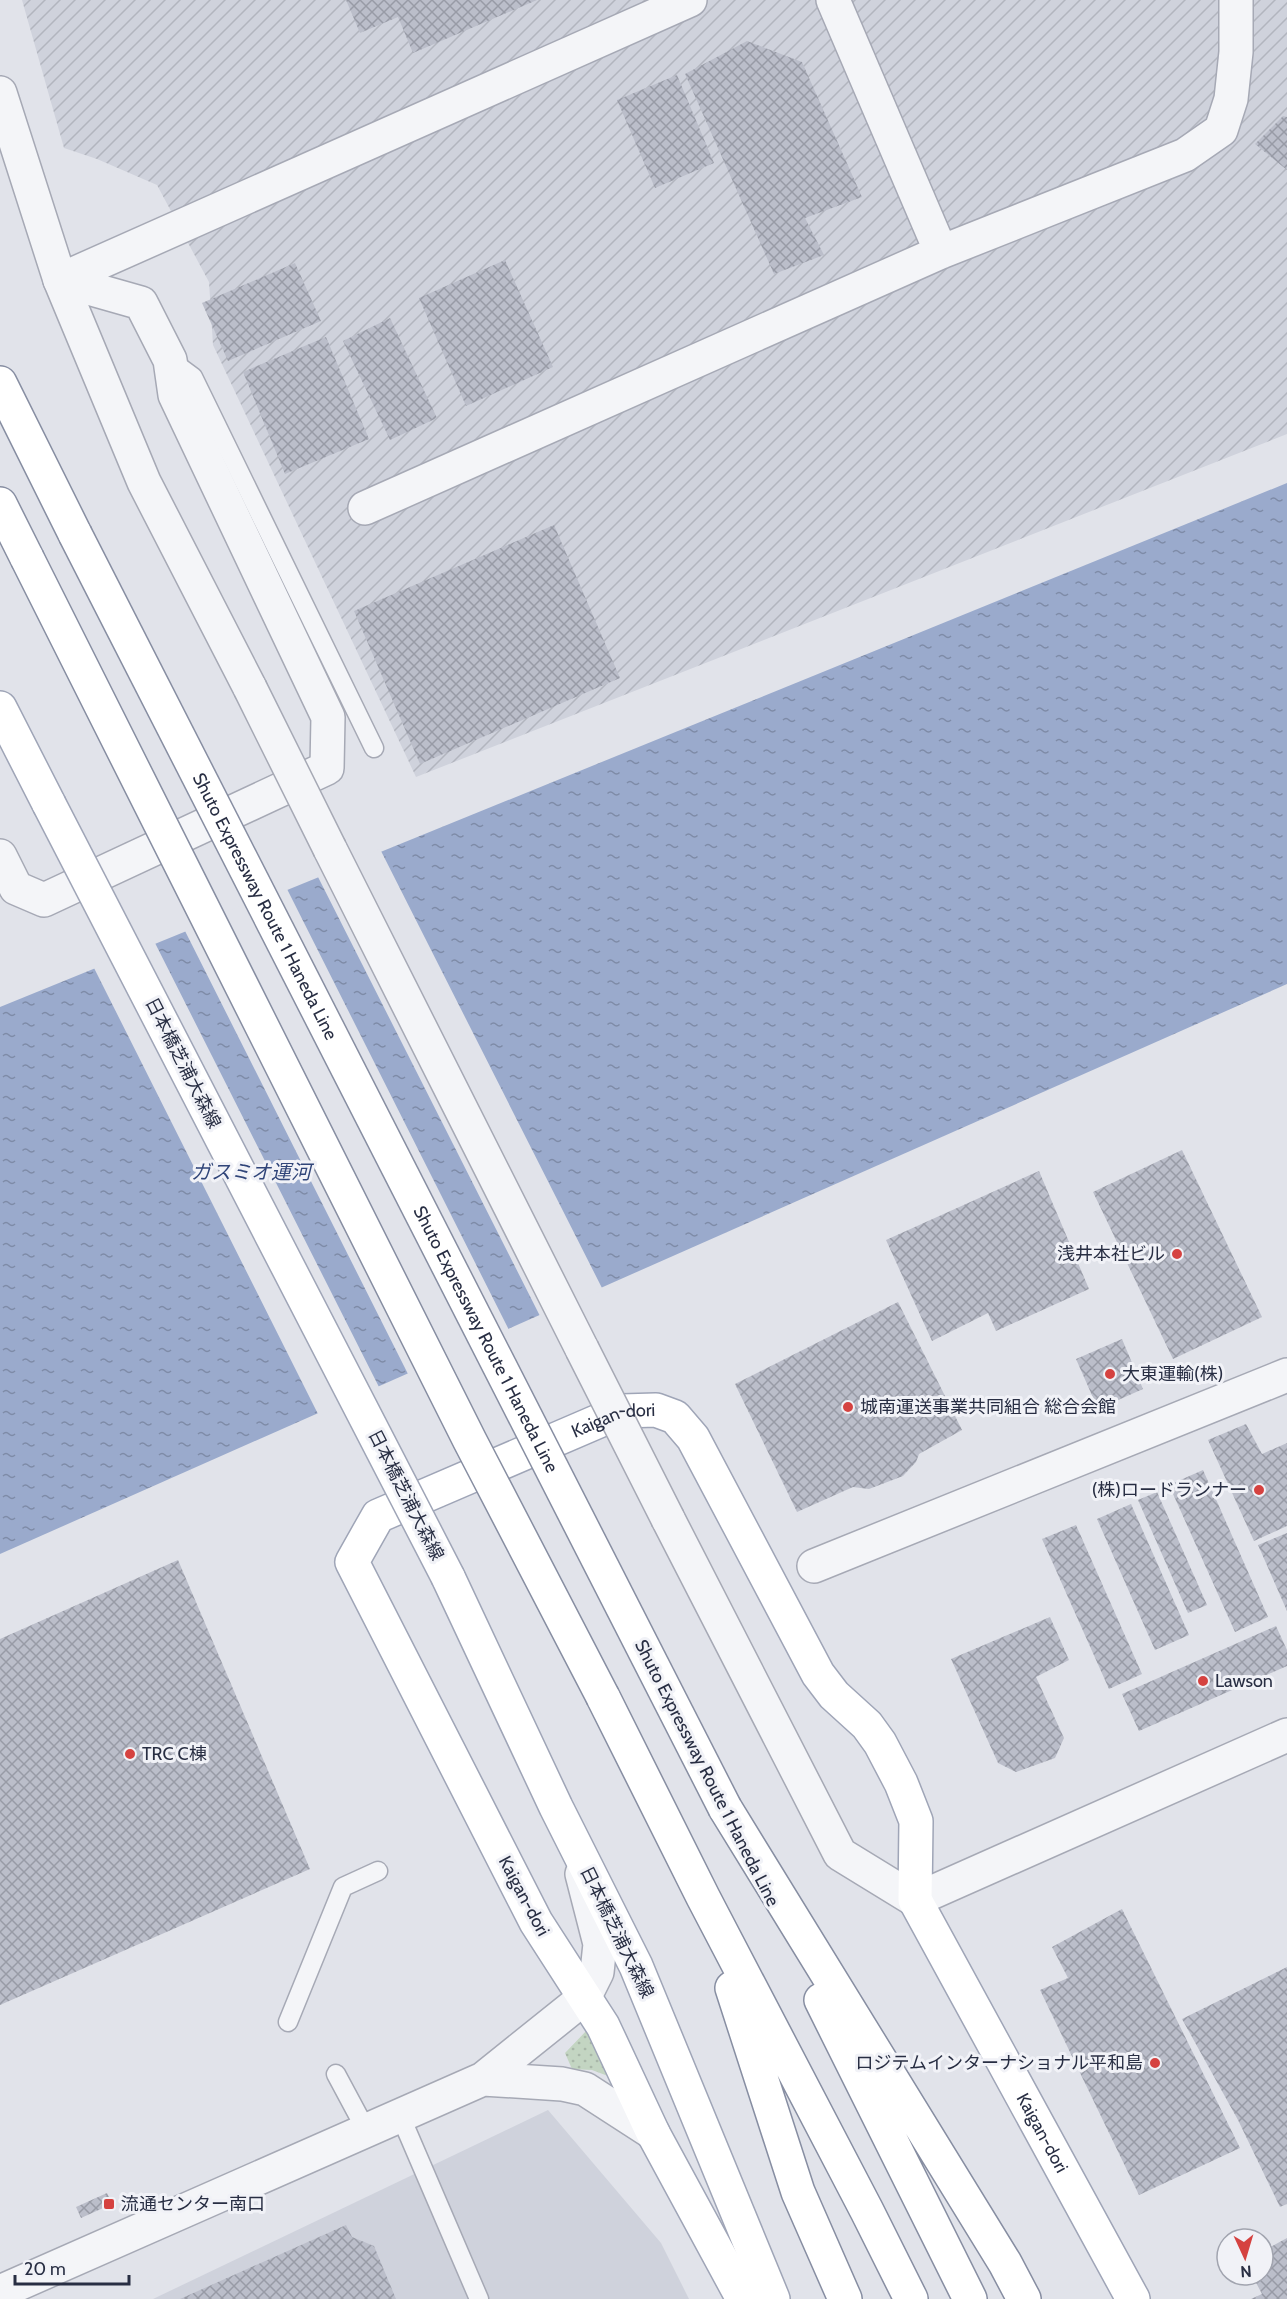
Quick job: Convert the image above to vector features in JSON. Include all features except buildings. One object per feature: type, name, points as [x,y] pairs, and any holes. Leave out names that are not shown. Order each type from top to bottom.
[{"type":"main road","name":"Shuto Expressway Route 1 Haneda Line","points":[[0,383],[725,1808],[760,1869],[970,2299]]},
{"type":"main road","points":[[0,504],[465,1431],[911,2299]]},
{"type":"main road","name":"日本橋芝浦大森線","points":[[0,708],[448,1577],[574,1845],[636,1966],[773,2299]]},
{"type":"main road","name":"Kaigan-dori","points":[[743,2299],[653,2133],[603,2026],[536,1922],[352,1562],[378,1516],[622,1411],[656,1410],[675,1417],[693,1438],[818,1674],[834,1695],[867,1725],[880,1743],[901,1783],[916,1821],[915,1900],[1133,2299]]},
{"type":"main road","points":[[760,1869],[1005,2263],[1024,2299]]},
{"type":"main road","points":[[703,1898],[798,2192],[845,2299]]},
{"type":"street","points":[[60,280],[690,0]]},
{"type":"street","points":[[833,0],[941,252]]},
{"type":"street","points":[[365,508],[941,252],[1185,155],[1221,130],[1231,99],[1236,51],[1236,0]]},
{"type":"street","points":[[0,93],[60,280],[144,482],[668,1519],[840,1854],[915,1900],[1287,1735]]},
{"type":"street","points":[[0,856],[16,888],[44,900],[327,768],[328,717],[175,395],[170,360],[141,303],[60,280]]},
{"type":"street","points":[[814,1566],[1287,1375]]},
{"type":"street","points":[[0,2292],[483,2079],[584,1998],[597,1972],[600,1944],[574,1845]]},
{"type":"street","points":[[483,2079],[562,2084],[585,2089],[653,2133]]},
{"type":"lane","points":[[170,360],[193,377],[374,748]]},
{"type":"lane","points":[[288,2022],[343,1887],[378,1871]]},
{"type":"lane","points":[[336,2074],[366,2130]]},
{"type":"lane","points":[[400,2115],[479,2299]]},
{"type":"shaded area","points":[[22,0],[1287,0],[1287,434],[416,777],[213,345],[209,282],[157,185],[97,159],[64,148]]},
{"type":"shaded area","points":[[548,2110],[661,2243],[689,2299],[153,2299]]},
{"type":"green space","points":[[588,2029],[616,2079],[592,2070],[572,2069],[565,2053]]},
{"type":"water","name":"ガスミオ運河","points":[[1287,483],[1287,984],[0,1554],[0,1007]]},
{"type":"pier","points":[[380,849],[603,1290],[541,1318],[317,875]]},
{"type":"pier","points":[[286,887],[510,1332],[409,1376],[184,929]]},
{"type":"pier","points":[[154,941],[380,1389],[319,1416],[93,966]]},
{"type":"place","name":"浅井本社ビル","points":[[1177,1254]]},
{"type":"place","name":"大東運輸(株)","points":[[1110,1374]]},
{"type":"place","name":"城南運送事業共同組合 総合会館","points":[[848,1407]]},
{"type":"place","name":"(株)ロードランナー","points":[[1259,1490]]},
{"type":"place","name":"Lawson","points":[[1203,1681]]},
{"type":"place","name":"TRC C棟","points":[[130,1754]]},
{"type":"place","name":"ロジテムインターナショナル平和島","points":[[1155,2063]]},
{"type":"place","name":"流通センター南口","points":[[109,2204]]}]
